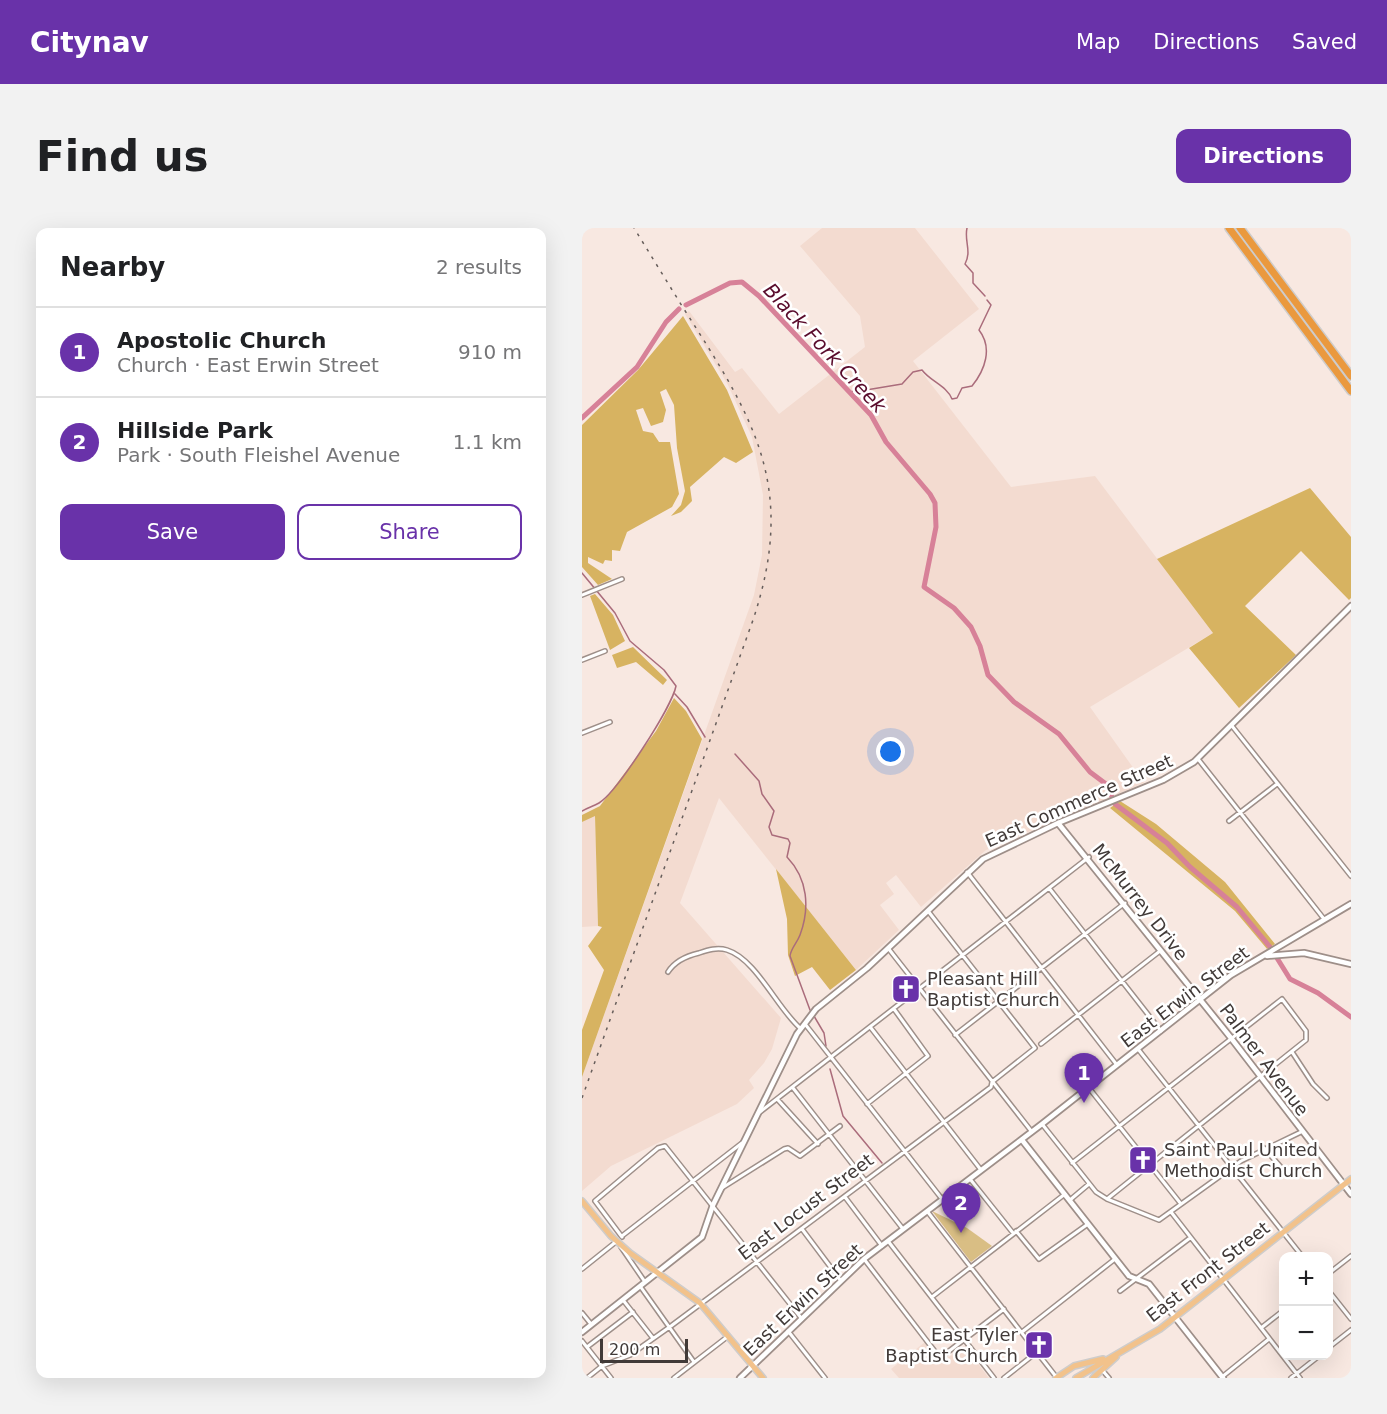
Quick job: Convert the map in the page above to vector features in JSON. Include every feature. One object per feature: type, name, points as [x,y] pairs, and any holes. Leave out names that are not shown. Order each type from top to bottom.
[{"type":"highway","points":[[1229,228],[1351,391]]},
{"type":"highway","points":[[1240,228],[1351,376]]},
{"type":"highway","points":[[1246,250],[1253,245]]},
{"type":"highway","points":[[1312,339],[1320,334]]},
{"type":"main road","name":"East Front Street","points":[[1076,1378],[1107,1358],[1128,1349],[1176,1317],[1351,1179]]},
{"type":"main road","points":[[582,1201],[618,1243],[700,1303],[763,1378]]},
{"type":"main road","points":[[1093,1378],[1128,1349]]},
{"type":"main road","points":[[1057,1378],[1074,1366],[1107,1358]]},
{"type":"street","points":[[582,596],[622,579]]},
{"type":"street","name":"East Commerce Street","points":[[582,1332],[702,1237],[713,1205],[802,1025],[816,1009],[888,948],[967,872],[988,855],[1058,822],[1163,780],[1198,759],[1351,606]]},
{"type":"street","points":[[582,660],[605,651]]},
{"type":"street","points":[[582,733],[610,722]]},
{"type":"street","points":[[1232,726],[1351,876]]},
{"type":"street","points":[[1198,759],[1324,919]]},
{"type":"street","points":[[1229,821],[1277,783]]},
{"type":"street","name":"McMurrey Drive","points":[[1058,822],[1089,857],[1160,951],[1200,999]]},
{"type":"street","points":[[758,1113],[778,1100],[1089,857]]},
{"type":"street","points":[[967,872],[1118,1065]]},
{"type":"street","points":[[1048,887],[1161,1031]]},
{"type":"street","points":[[955,1035],[1125,903]]},
{"type":"street","name":"East Erwin Street","points":[[740,1378],[864,1259],[1022,1140],[1200,999],[1259,958],[1351,904]]},
{"type":"street","points":[[927,910],[999,1001]]},
{"type":"street","points":[[1287,942],[1287,948],[1291,952]]},
{"type":"street","points":[[888,948],[1032,1132]]},
{"type":"street","points":[[668,972],[677,962],[693,954],[716,949],[729,951],[755,973],[832,1058],[942,1199]]},
{"type":"street","points":[[1041,1044],[1160,951]]},
{"type":"street","points":[[1259,958],[1291,952],[1315,954],[1351,964]]},
{"type":"street","name":"Palmer Avenue","points":[[1200,999],[1351,1194]]},
{"type":"street","points":[[1072,1163],[1282,999],[1304,1026],[1307,1038],[1107,1199]]},
{"type":"street","name":"East Locust Street","points":[[587,1378],[602,1366],[626,1356],[668,1328],[991,1087],[992,1082],[1035,1048],[999,1001]]},
{"type":"street","points":[[867,1104],[928,1056],[894,1010]]},
{"type":"street","points":[[871,1028],[981,1170]]},
{"type":"street","points":[[1138,1049],[1298,1252]]},
{"type":"street","points":[[1292,1052],[1313,1084],[1327,1098]]},
{"type":"street","points":[[793,1088],[903,1229]]},
{"type":"street","points":[[1089,1088],[1181,1204]]},
{"type":"street","points":[[778,1100],[818,1144]]},
{"type":"street","points":[[1042,1124],[1089,1184],[1107,1199],[1159,1220],[1232,1167],[1264,1148],[1302,1132]]},
{"type":"street","points":[[722,1188],[784,1149],[788,1148],[800,1156],[840,1126]]},
{"type":"street","points":[[1022,1140],[1115,1259],[1135,1279],[1149,1284],[1222,1378],[1269,1339]]},
{"type":"street","points":[[582,1269],[618,1243],[622,1237],[692,1180],[744,1143]]},
{"type":"street","points":[[622,1237],[594,1202],[664,1146],[802,1319]]},
{"type":"street","points":[[1264,1148],[1287,1174]]},
{"type":"street","points":[[970,1179],[1039,1259],[1088,1224]]},
{"type":"street","points":[[1070,1200],[1089,1184]]},
{"type":"street","points":[[932,1297],[1065,1194]]},
{"type":"street","points":[[845,1196],[882,1246]]},
{"type":"street","points":[[927,1211],[1057,1378]]},
{"type":"street","points":[[1171,1212],[1300,1378]]},
{"type":"street","points":[[802,1229],[841,1281]]},
{"type":"street","points":[[1120,1290],[1190,1238]]},
{"type":"street","points":[[888,1241],[994,1378]]},
{"type":"street","points":[[618,1243],[626,1258],[645,1282]]},
{"type":"street","points":[[1333,1271],[1351,1256]]},
{"type":"street","points":[[864,1259],[940,1358],[1004,1309]]},
{"type":"street","points":[[1022,1332],[1115,1259]]},
{"type":"street","points":[[640,1286],[694,1362]]},
{"type":"street","points":[[1333,1295],[1351,1319]]},
{"type":"street","points":[[623,1299],[652,1337]]},
{"type":"street","points":[[587,1347],[633,1312]]},
{"type":"street","points":[[582,1313],[591,1324]]},
{"type":"street","points":[[1261,1328],[1279,1314]]},
{"type":"street","points":[[1333,1345],[1351,1330]]},
{"type":"street","points":[[789,1331],[825,1378]]},
{"type":"street","points":[[674,1378],[729,1335]]},
{"type":"street","points":[[582,1341],[611,1378]]},
{"type":"street","points":[[1004,1378],[1037,1352]]},
{"type":"street","points":[[1291,1378],[1314,1360]]},
{"type":"street","points":[[1102,1369],[1110,1378]]},
{"type":"shaded area","points":[[822,228],[915,228],[979,309],[913,361],[1011,487],[1095,476],[1213,633],[1090,707],[1144,783],[986,850],[921,907],[896,875],[886,883],[894,894],[880,905],[899,930],[856,970],[719,798],[680,903],[781,1018],[772,1049],[764,1063],[749,1080],[754,1088],[737,1104],[611,1166],[582,1191],[582,1077],[754,595],[762,555],[763,495],[752,437],[728,385],[685,314],[689,311],[735,372],[742,368],[779,414],[865,347],[860,316],[800,246]]},
{"type":"shaded area","points":[[683,316],[727,390],[753,452],[736,463],[724,457],[690,487],[692,501],[681,512],[671,516],[681,505],[685,491],[677,448],[674,405],[666,389],[660,392],[666,410],[663,422],[651,426],[643,408],[636,410],[643,431],[653,433],[659,442],[670,442],[679,494],[672,507],[627,532],[620,551],[612,550],[612,561],[605,560],[603,564],[588,557],[588,563],[612,579],[598,585],[582,567],[582,425],[638,370]]},
{"type":"shaded area","points":[[1310,488],[1351,537],[1351,598],[1349,600],[1301,551],[1245,606],[1296,655],[1239,708],[1189,648],[1213,633],[1157,559]]},
{"type":"shaded area","points":[[595,594],[613,615],[625,641],[610,650],[590,596]]},
{"type":"shaded area","points":[[633,647],[667,680],[663,685],[636,662],[617,668],[612,655]]},
{"type":"shaded area","points":[[674,698],[686,711],[702,739],[582,1077],[582,1030],[604,970],[588,946],[602,927],[598,926],[595,816],[582,822],[582,815],[600,806],[656,731]]},
{"type":"shaded area","points":[[1120,801],[1156,824],[1225,882],[1275,944],[1267,949],[1235,911],[1110,808]]},
{"type":"shaded area","points":[[595,815],[598,926],[582,927],[582,822]]},
{"type":"shaded area","points":[[776,869],[856,970],[830,990],[812,967],[795,976],[788,955],[787,919]]},
{"type":"shaded area","points":[[932,1211],[967,1228],[992,1246],[971,1262]]},
{"type":"shaded area","points":[[925,1342],[941,1363],[964,1346],[989,1378],[899,1378],[891,1369]]},
{"type":"waterway","points":[[967,228],[968,255],[965,264],[973,273],[973,283],[985,296]]},
{"type":"waterway","name":"Black Fork Creek","points":[[686,305],[730,283],[742,282],[759,296],[871,415],[886,442],[935,503],[936,527],[924,587],[954,608],[971,627],[980,646],[988,675],[1014,702],[1059,734],[1090,772],[1106,784],[1112,797]]},
{"type":"waterway","points":[[866,390],[902,384],[913,372],[922,370],[950,394],[952,399],[957,398],[962,388],[972,386],[984,366],[986,344],[979,330],[991,305],[987,300]]},
{"type":"waterway","name":"Black Fork Creek","points":[[582,418],[637,367],[666,322],[679,309]]},
{"type":"waterway","points":[[849,392],[862,390]]},
{"type":"waterway","points":[[582,573],[615,613],[630,641],[664,670],[676,686],[655,729],[618,783],[599,803],[582,811]]},
{"type":"waterway","points":[[675,694],[687,707],[705,737]]},
{"type":"waterway","points":[[735,754],[759,781],[762,794],[774,811],[769,827],[772,835],[788,839],[790,843],[787,857],[803,884],[805,915],[800,935],[790,956],[810,1010]]},
{"type":"waterway","name":"Black Fork Creek","points":[[1115,804],[1167,843],[1190,867],[1237,907],[1270,947]]},
{"type":"waterway","name":"Black Fork Creek","points":[[1277,958],[1290,979],[1318,993],[1351,1017]]},
{"type":"waterway","points":[[814,1016],[824,1033],[826,1046]]},
{"type":"waterway","points":[[830,1069],[843,1116],[882,1163]]},
{"type":"railway","points":[[582,1098],[753,620],[766,572],[771,530],[769,491],[761,454],[748,419],[707,346],[634,228]]},
{"type":"place","name":"Pleasant Hill Baptist Church","points":[[906,989]]},
{"type":"place","name":"Apostolic Church","points":[[1084,1103]]},
{"type":"place","name":"Saint Paul United Methodist Church","points":[[1143,1160]]},
{"type":"place","name":"Hillside Park","points":[[961,1233]]},
{"type":"place","name":"East Tyler Baptist Church","points":[[1039,1345]]}]
